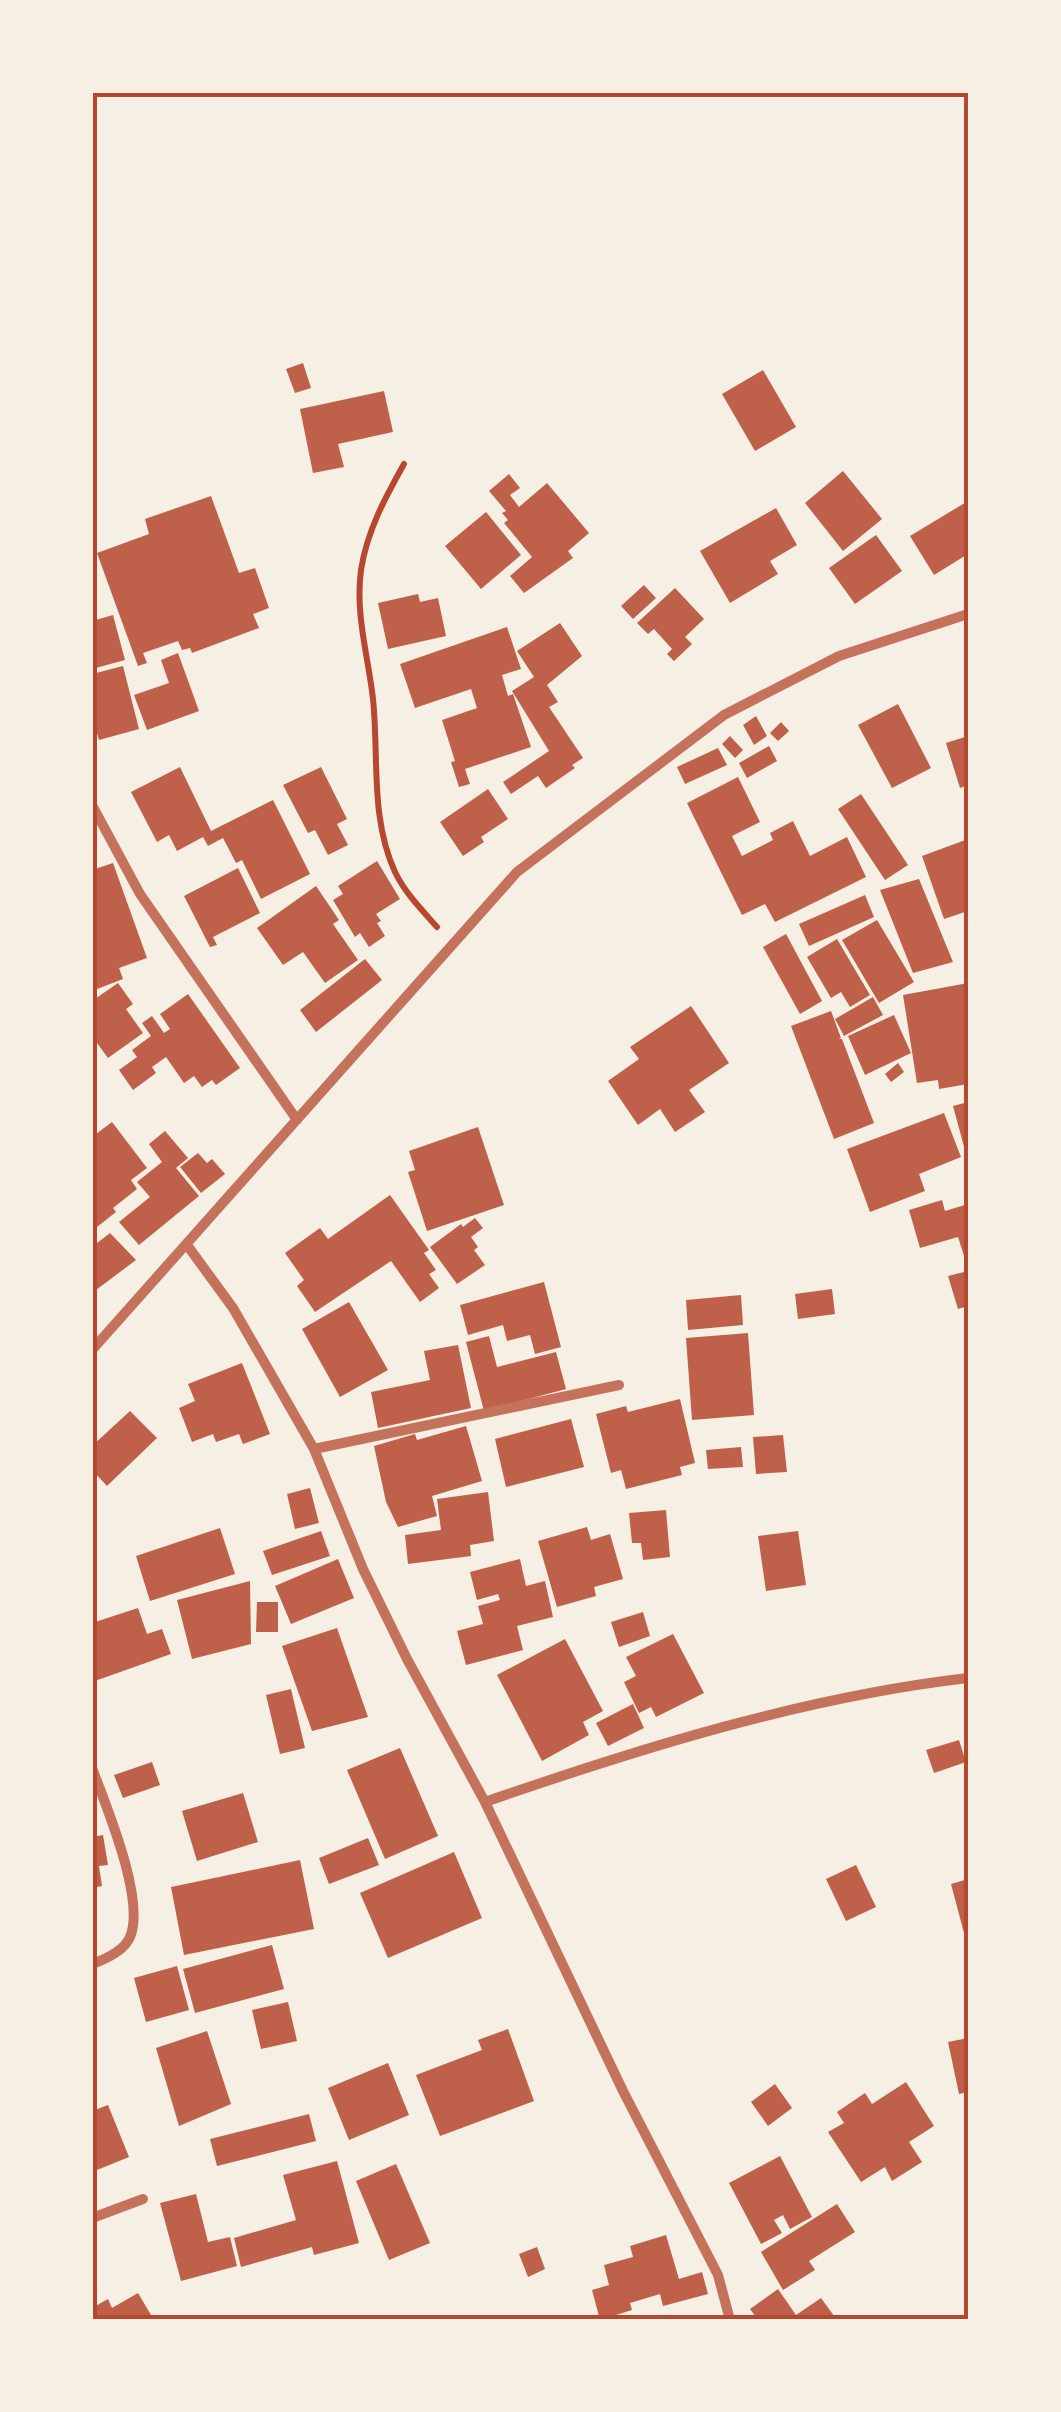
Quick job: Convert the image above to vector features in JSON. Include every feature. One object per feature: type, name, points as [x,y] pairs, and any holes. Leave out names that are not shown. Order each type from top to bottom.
[{"type":"street","points":[[92,1350],[517,872],[724,715],[838,656],[968,614]]},
{"type":"street","points":[[92,805],[140,894],[297,1120]]},
{"type":"street","points":[[188,1244],[233,1308],[314,1449],[363,1570],[485,1802],[623,2091],[718,2275],[730,2320]]},
{"type":"street","points":[[314,1449],[619,1385]]},
{"type":"street","points":[[485,1802],[717,1729],[968,1678]]},
{"type":"street","points":[[92,1768],[127,1866],[133,1918],[130,1938],[118,1951],[92,1964]]},
{"type":"street","points":[[92,2218],[143,2198]]},
{"type":"path","points":[[404,464],[377,511],[362,566],[358,601],[373,698],[382,831],[395,872],[408,894],[451,943]]},
{"type":"building","points":[[303,363],[311,388],[295,393],[286,369]]},
{"type":"building","points":[[763,370],[796,427],[755,451],[722,394]]},
{"type":"building","points":[[384,391],[393,432],[338,444],[344,467],[313,473],[300,409]]},
{"type":"building","points":[[843,471],[882,519],[843,551],[805,503]]},
{"type":"building","points":[[509,474],[520,488],[510,495],[519,507],[547,483],[589,533],[568,551],[573,558],[524,593],[510,576],[532,557],[504,523],[508,520],[502,513],[506,511],[489,491]]},
{"type":"building","points":[[211,496],[239,573],[255,568],[269,608],[253,614],[259,628],[192,653],[190,648],[182,650],[178,641],[143,653],[147,663],[138,666],[97,553],[149,534],[145,519]]},
{"type":"building","points":[[968,501],[968,554],[934,575],[910,536]]},
{"type":"building","points":[[776,508],[797,545],[770,561],[778,574],[730,603],[700,551]]},
{"type":"building","points":[[486,512],[521,555],[481,589],[445,546]]},
{"type":"building","points":[[876,535],[902,571],[855,604],[829,568]]},
{"type":"building","points":[[644,585],[656,598],[633,619],[621,606]]},
{"type":"building","points":[[675,588],[704,619],[685,637],[692,644],[674,661],[667,654],[672,649],[654,629],[648,634],[637,623]]},
{"type":"building","points":[[418,594],[420,602],[438,598],[446,636],[388,649],[378,603]]},
{"type":"building","points":[[113,615],[125,660],[92,669],[92,621]]},
{"type":"building","points":[[560,623],[582,656],[547,685],[558,702],[549,707],[583,758],[546,788],[538,776],[511,794],[503,782],[549,751],[512,691],[534,677],[517,651]]},
{"type":"building","points":[[507,627],[521,669],[502,675],[508,696],[513,694],[531,747],[465,769],[470,784],[459,787],[442,720],[477,708],[471,689],[415,708],[400,664]]},
{"type":"building","points":[[178,653],[199,711],[147,730],[134,695],[169,683],[161,660]]},
{"type":"building","points":[[123,666],[139,729],[99,740],[92,716],[92,674]]},
{"type":"building","points":[[898,704],[931,768],[892,788],[858,725]]},
{"type":"building","points":[[756,716],[767,736],[754,745],[743,725]]},
{"type":"building","points":[[781,722],[789,731],[778,741],[770,733]]},
{"type":"building","points":[[730,736],[743,750],[735,758],[722,744]]},
{"type":"building","points":[[968,736],[968,785],[960,788],[946,743]]},
{"type":"building","points":[[769,746],[777,761],[747,778],[739,763]]},
{"type":"building","points":[[718,748],[727,765],[685,784],[677,767]]},
{"type":"building","points":[[180,767],[211,831],[273,800],[310,874],[261,899],[242,860],[236,863],[223,838],[208,846],[203,837],[177,851],[169,835],[157,842],[131,792]]},
{"type":"building","points":[[321,767],[347,819],[337,824],[348,845],[328,855],[315,830],[308,833],[283,785]]},
{"type":"building","points":[[738,777],[760,822],[732,836],[742,856],[773,840],[770,833],[793,821],[810,856],[847,837],[866,877],[775,922],[765,904],[742,915],[687,803]]},
{"type":"building","points":[[488,789],[508,819],[481,837],[484,842],[463,856],[440,822]]},
{"type":"building","points":[[861,794],[908,865],[885,880],[838,809]]},
{"type":"building","points":[[968,839],[968,911],[944,919],[922,856]]},
{"type":"building","points":[[377,861],[400,899],[376,914],[385,936],[369,947],[360,933],[355,937],[333,900],[343,894],[338,886]]},
{"type":"building","points":[[113,863],[147,958],[119,968],[123,979],[92,991],[92,870]]},
{"type":"building","points":[[238,868],[260,913],[213,937],[217,945],[210,947],[184,896]]},
{"type":"building","points":[[919,879],[953,962],[913,973],[880,890]]},
{"type":"building","points":[[316,886],[339,920],[333,924],[358,960],[325,983],[303,952],[283,965],[257,928]]},
{"type":"building","points":[[865,895],[874,917],[809,946],[799,924]]},
{"type":"building","points":[[877,920],[914,982],[879,1003],[842,940]]},
{"type":"building","points":[[786,934],[822,1001],[800,1014],[763,947]]},
{"type":"building","points":[[837,939],[870,995],[850,1007],[841,992],[831,998],[807,957]]},
{"type":"building","points":[[365,959],[382,980],[316,1032],[300,1010]]},
{"type":"building","points":[[118,983],[133,1004],[126,1009],[143,1033],[108,1058],[97,1043],[92,1046],[92,1001]]},
{"type":"building","points":[[968,983],[968,1084],[939,1089],[938,1080],[917,1083],[903,995]]},
{"type":"building","points":[[188,994],[240,1068],[216,1085],[212,1080],[202,1087],[194,1076],[184,1083],[166,1057],[152,1067],[156,1073],[133,1090],[119,1070],[137,1057],[132,1050],[151,1036],[142,1023],[152,1016],[164,1033],[170,1029],[160,1014]]},
{"type":"building","points":[[873,997],[883,1015],[844,1036],[835,1019]]},
{"type":"building","points":[[691,1006],[729,1063],[689,1090],[705,1112],[675,1132],[660,1109],[638,1125],[608,1081],[639,1059],[630,1047]]},
{"type":"building","points":[[831,1011],[874,1123],[834,1139],[791,1026]]},
{"type":"building","points":[[894,1015],[911,1053],[865,1075],[848,1036]]},
{"type":"building","points":[[898,1063],[904,1072],[891,1082],[885,1074]]},
{"type":"building","points":[[968,1102],[968,1158],[967,1158],[953,1106]]},
{"type":"building","points":[[944,1113],[961,1157],[919,1174],[925,1191],[870,1212],[847,1149]]},
{"type":"building","points":[[112,1122],[147,1168],[131,1180],[137,1189],[92,1231],[92,1137]]},
{"type":"building","points":[[478,1127],[504,1205],[427,1231],[408,1172],[415,1170],[409,1151]]},
{"type":"building","points":[[165,1131],[188,1158],[176,1168],[199,1196],[139,1245],[119,1222],[150,1197],[137,1182],[162,1162],[149,1144]]},
{"type":"building","points":[[198,1153],[207,1163],[212,1159],[225,1174],[201,1193],[180,1167]]},
{"type":"building","points":[[390,1195],[429,1250],[424,1253],[436,1270],[429,1274],[439,1288],[420,1302],[391,1261],[315,1312],[297,1286],[304,1280],[285,1253],[320,1228],[328,1239]]},
{"type":"building","points":[[942,1200],[945,1211],[968,1204],[968,1255],[964,1256],[958,1237],[920,1248],[909,1210]]},
{"type":"building","points":[[475,1218],[483,1228],[471,1237],[478,1247],[474,1250],[485,1265],[457,1284],[430,1247]]},
{"type":"building","points":[[110,1233],[136,1260],[92,1293],[92,1247]]},
{"type":"building","points":[[968,1271],[968,1306],[958,1309],[948,1276]]},
{"type":"building","points":[[544,1282],[561,1347],[535,1354],[530,1335],[507,1341],[503,1325],[468,1335],[460,1305]]},
{"type":"building","points":[[832,1289],[835,1314],[798,1319],[795,1294]]},
{"type":"building","points":[[741,1295],[743,1325],[688,1330],[686,1300]]},
{"type":"building","points":[[349,1302],[388,1370],[340,1397],[302,1329]]},
{"type":"building","points":[[748,1333],[754,1415],[692,1420],[686,1338]]},
{"type":"building","points":[[489,1336],[497,1367],[556,1352],[566,1389],[484,1411],[466,1342]]},
{"type":"building","points":[[458,1345],[471,1408],[378,1428],[371,1392],[430,1380],[424,1351]]},
{"type":"building","points":[[242,1363],[270,1434],[243,1444],[239,1434],[216,1442],[213,1434],[192,1442],[179,1408],[195,1401],[188,1384]]},
{"type":"building","points":[[680,1399],[695,1463],[680,1467],[682,1475],[626,1489],[621,1470],[611,1473],[596,1414],[626,1406],[628,1412]]},
{"type":"building","points":[[130,1411],[157,1438],[107,1486],[92,1470],[92,1446]]},
{"type":"building","points":[[571,1419],[584,1467],[506,1487],[495,1439]]},
{"type":"building","points":[[466,1426],[482,1481],[432,1496],[437,1516],[398,1527],[386,1502],[374,1446],[415,1434],[417,1440]]},
{"type":"building","points":[[783,1435],[787,1472],[756,1474],[753,1437]]},
{"type":"building","points":[[741,1447],[743,1467],[708,1469],[706,1450]]},
{"type":"building","points":[[310,1488],[319,1523],[295,1529],[287,1494]]},
{"type":"building","points":[[488,1492],[494,1541],[470,1545],[471,1556],[408,1564],[405,1535],[441,1530],[437,1499]]},
{"type":"building","points":[[666,1510],[670,1557],[643,1560],[641,1543],[632,1543],[629,1513]]},
{"type":"building","points":[[587,1527],[591,1540],[610,1534],[623,1579],[594,1587],[596,1596],[557,1607],[538,1541]]},
{"type":"building","points":[[220,1528],[235,1574],[150,1601],[136,1556]]},
{"type":"building","points":[[321,1531],[330,1556],[272,1575],[263,1551]]},
{"type":"building","points":[[798,1531],[806,1585],[766,1591],[758,1536]]},
{"type":"building","points":[[338,1559],[354,1598],[291,1624],[275,1586]]},
{"type":"building","points":[[520,1559],[526,1586],[545,1581],[553,1617],[517,1626],[523,1650],[466,1665],[457,1631],[483,1624],[478,1606],[500,1600],[498,1594],[477,1600],[470,1572]]},
{"type":"building","points":[[250,1581],[251,1644],[192,1659],[177,1600]]},
{"type":"building","points":[[257,1602],[278,1602],[278,1632],[256,1632]]},
{"type":"building","points":[[138,1608],[147,1634],[162,1629],[171,1654],[92,1682],[92,1623]]},
{"type":"building","points":[[643,1612],[650,1636],[619,1647],[611,1622]]},
{"type":"building","points":[[337,1628],[368,1717],[312,1731],[282,1646]]},
{"type":"building","points":[[673,1634],[704,1693],[656,1717],[651,1707],[639,1713],[624,1682],[636,1676],[626,1657]]},
{"type":"building","points":[[565,1639],[603,1711],[583,1722],[589,1735],[542,1761],[497,1675]]},
{"type":"building","points":[[291,1689],[305,1748],[280,1754],[266,1695]]},
{"type":"building","points":[[633,1704],[644,1728],[608,1746],[596,1723]]},
{"type":"building","points":[[959,1740],[966,1762],[934,1773],[926,1750]]},
{"type":"building","points":[[400,1748],[438,1836],[385,1859],[347,1770]]},
{"type":"building","points":[[152,1762],[160,1785],[123,1798],[114,1775]]},
{"type":"building","points":[[243,1793],[258,1842],[197,1861],[182,1811]]},
{"type":"building","points":[[103,1835],[108,1865],[99,1866],[102,1886],[92,1888],[92,1837]]},
{"type":"building","points":[[368,1838],[379,1865],[329,1884],[319,1858]]},
{"type":"building","points":[[454,1852],[482,1918],[388,1958],[360,1893]]},
{"type":"building","points":[[300,1860],[314,1929],[184,1955],[171,1887]]},
{"type":"building","points":[[856,1865],[876,1907],[846,1921],[826,1879]]},
{"type":"building","points":[[968,1879],[968,1932],[964,1933],[951,1884]]},
{"type":"building","points":[[272,1945],[284,1989],[195,2013],[183,1969]]},
{"type":"building","points":[[177,1966],[189,2010],[146,2022],[134,1978]]},
{"type":"building","points":[[288,2002],[297,2041],[261,2049],[252,2010]]},
{"type":"building","points":[[508,2029],[534,2101],[440,2136],[416,2075],[482,2050],[478,2040]]},
{"type":"building","points":[[207,2031],[231,2104],[179,2126],[156,2048]]},
{"type":"building","points":[[968,2038],[968,2092],[959,2094],[948,2042]]},
{"type":"building","points":[[388,2063],[409,2115],[349,2140],[328,2088]]},
{"type":"building","points":[[906,2082],[934,2126],[909,2142],[922,2162],[892,2181],[885,2167],[861,2182],[828,2132],[844,2123],[837,2112],[865,2093],[872,2104]]},
{"type":"building","points":[[775,2084],[792,2108],[768,2126],[751,2102]]},
{"type":"building","points":[[108,2105],[129,2157],[92,2172],[92,2111]]},
{"type":"building","points":[[309,2114],[316,2141],[217,2166],[210,2139]]},
{"type":"building","points":[[780,2156],[812,2217],[790,2229],[783,2215],[774,2220],[782,2233],[761,2244],[729,2183]]},
{"type":"building","points":[[337,2161],[359,2243],[314,2255],[312,2247],[241,2267],[234,2238],[296,2220],[283,2175]]},
{"type":"building","points":[[396,2164],[430,2243],[389,2260],[356,2181]]},
{"type":"building","points":[[196,2194],[208,2242],[230,2237],[237,2266],[181,2281],[160,2203]]},
{"type":"building","points":[[837,2204],[855,2232],[809,2261],[815,2270],[783,2290],[761,2252]]},
{"type":"building","points":[[666,2235],[679,2279],[702,2272],[708,2294],[663,2306],[660,2294],[630,2303],[632,2310],[600,2320],[592,2290],[609,2285],[604,2265],[633,2257],[630,2246]]},
{"type":"building","points":[[537,2247],[545,2269],[528,2277],[519,2254]]},
{"type":"building","points":[[778,2289],[796,2315],[821,2298],[837,2320],[758,2320],[750,2309]]},
{"type":"building","points":[[138,2293],[154,2320],[92,2320],[92,2308],[108,2299],[112,2308]]}]
